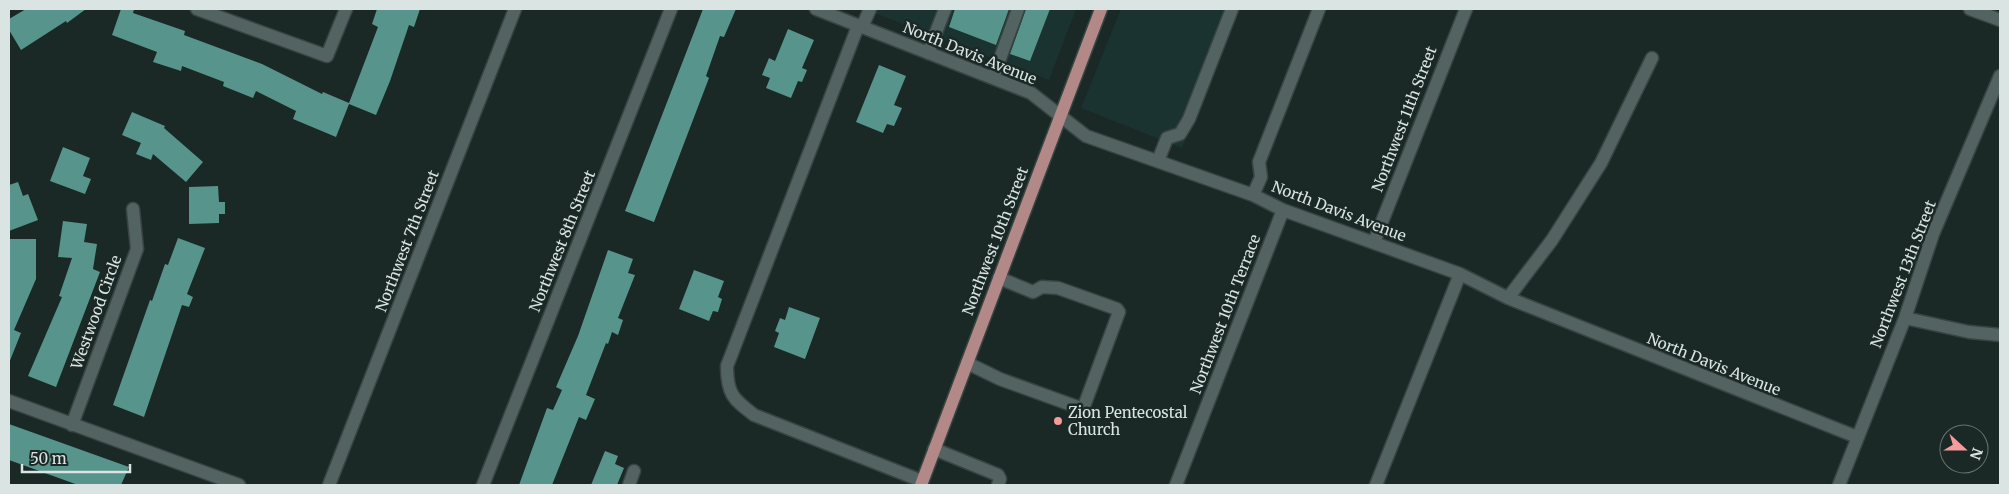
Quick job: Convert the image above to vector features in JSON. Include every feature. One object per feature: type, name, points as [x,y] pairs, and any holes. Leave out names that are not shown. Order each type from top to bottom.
[{"type":"main road","name":"Northwest 10th Street","points":[[921,483],[1101,9]]},
{"type":"street","points":[[197,9],[328,56],[346,9]]},
{"type":"street","name":"Northwest 7th Street","points":[[329,485],[515,9]]},
{"type":"street","name":"Northwest 8th Street","points":[[483,485],[671,9]]},
{"type":"street","name":"North Davis Avenue","points":[[816,9],[1031,93],[1086,136],[1252,195],[1283,210],[1460,274],[1508,298],[1857,437]]},
{"type":"street","points":[[870,9],[860,26],[727,366],[727,383],[734,399],[754,415],[921,483]]},
{"type":"street","points":[[928,53],[945,9]]},
{"type":"street","points":[[993,78],[1018,9]]},
{"type":"street","points":[[1158,161],[1167,138],[1180,134],[1190,119],[1232,9]]},
{"type":"street","points":[[1252,195],[1261,177],[1260,162],[1318,9]]},
{"type":"street","name":"Northwest 11th Street","points":[[1374,242],[1466,9]]},
{"type":"street","points":[[1970,9],[2000,20]]},
{"type":"street","points":[[1508,298],[1552,240],[1601,163],[1652,58]]},
{"type":"street","name":"Northwest 13th Street","points":[[1839,485],[1905,318],[1933,234],[2000,76]]},
{"type":"street","name":"Westwood Circle","points":[[72,424],[137,249],[133,209]]},
{"type":"street","name":"Northwest 10th Terrace","points":[[1176,485],[1283,210]]},
{"type":"street","points":[[1376,485],[1460,274]]},
{"type":"street","points":[[967,363],[1000,379],[1083,408],[1119,312],[1117,309],[1058,288],[1042,287],[1033,292],[999,278]]},
{"type":"street","points":[[1905,318],[1969,332],[2000,335]]},
{"type":"street","points":[[9,401],[239,485]]},
{"type":"street","points":[[934,449],[998,474],[1000,480],[998,485]]},
{"type":"street","points":[[629,485],[634,471]]},
{"type":"shaded area","points":[[864,9],[1076,9],[1049,80]]},
{"type":"shaded area","points":[[1121,9],[1237,9],[1182,148],[1081,108]]},
{"type":"building","points":[[26,9],[86,9],[67,23],[66,21],[21,50],[9,30],[9,19]]},
{"type":"building","points":[[121,9],[134,9],[133,13],[185,31],[184,35],[262,64],[322,94],[323,92],[349,103],[378,27],[372,24],[377,9],[420,9],[414,27],[409,25],[376,115],[349,104],[336,137],[293,119],[296,111],[256,91],[253,98],[223,86],[224,82],[182,66],[181,71],[153,62],[157,52],[112,35]]},
{"type":"building","points":[[703,9],[736,9],[724,37],[720,36],[706,76],[709,78],[654,222],[625,211]]},
{"type":"building","points":[[955,9],[1009,9],[996,45],[949,27]]},
{"type":"building","points":[[1026,9],[1050,9],[1030,61],[1010,54]]},
{"type":"building","points":[[788,29],[814,40],[802,68],[807,70],[802,82],[798,81],[791,98],[766,88],[770,78],[762,75],[769,58],[775,61]]},
{"type":"building","points":[[879,65],[906,76],[894,105],[902,108],[894,126],[887,124],[883,133],[856,122]]},
{"type":"building","points":[[132,112],[165,126],[164,128],[203,162],[186,182],[153,154],[151,160],[136,154],[141,143],[122,135]]},
{"type":"building","points":[[63,147],[90,158],[83,176],[91,179],[85,194],[50,181]]},
{"type":"building","points":[[18,182],[23,196],[28,194],[38,220],[9,231],[9,185]]},
{"type":"building","points":[[218,186],[219,202],[225,202],[225,214],[219,214],[219,223],[189,224],[189,187]]},
{"type":"building","points":[[63,221],[87,224],[84,242],[97,244],[93,269],[100,272],[56,387],[28,376],[62,297],[59,296],[72,258],[58,257]]},
{"type":"building","points":[[178,238],[205,248],[187,294],[193,297],[189,307],[182,305],[144,417],[113,405],[150,300],[152,301],[165,264],[168,265]]},
{"type":"building","points":[[9,239],[36,239],[36,279],[14,330],[21,333],[9,363]]},
{"type":"building","points":[[608,250],[633,259],[628,273],[635,275],[618,318],[623,320],[618,335],[612,332],[608,344],[606,343],[586,395],[595,399],[586,420],[579,417],[552,485],[519,485],[547,408],[553,410],[562,390],[556,387],[578,336]]},
{"type":"building","points":[[694,270],[724,281],[718,297],[722,299],[718,312],[713,311],[709,321],[679,309]]},
{"type":"building","points":[[789,307],[820,318],[805,359],[774,347],[779,333],[775,331],[780,318],[785,320]]},
{"type":"building","points":[[9,424],[129,467],[121,485],[78,485],[9,460]]},
{"type":"building","points":[[605,451],[618,456],[615,464],[624,468],[617,485],[591,485]]},
{"type":"place","name":"Zion Pentecostal Church","points":[[1058,421]]}]
